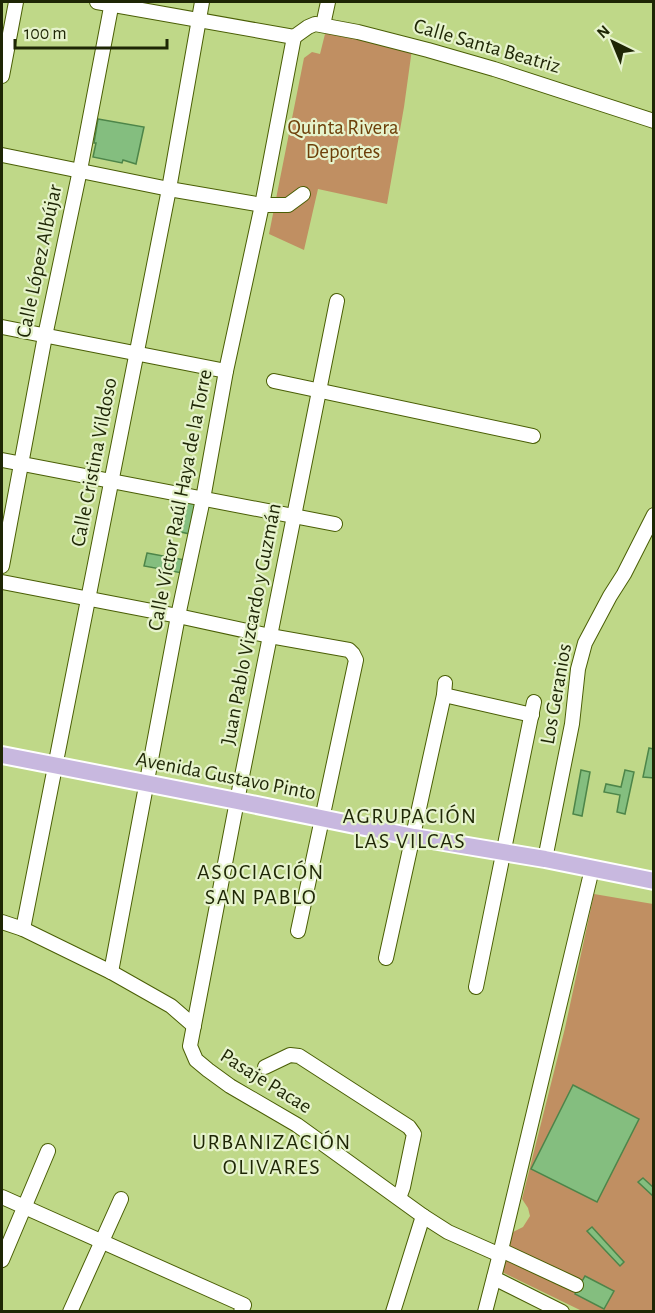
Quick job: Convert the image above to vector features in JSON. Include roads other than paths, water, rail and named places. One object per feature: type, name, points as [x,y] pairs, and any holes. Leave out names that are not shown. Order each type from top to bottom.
[{"type":"main road","name":"Avenida Gustavo Pinto","points":[[2,755],[414,837],[654,881]]},
{"type":"street","points":[[2,76],[16,2]]},
{"type":"street","points":[[97,2],[294,38],[308,27],[315,24],[323,25],[328,2]]},
{"type":"street","name":"Calle Cristina Vildoso","points":[[24,929],[169,189],[202,2]]},
{"type":"street","name":"Calle López Albújar","points":[[2,566],[45,336],[112,3]]},
{"type":"street","name":"Calle Santa Beatriz","points":[[323,25],[428,50],[494,69],[654,121]]},
{"type":"street","name":"Calle Víctor Raúl Haya de la Torre","points":[[111,972],[226,371],[262,205],[294,38]]},
{"type":"street","points":[[2,155],[169,189],[262,205],[288,205],[303,194]]},
{"type":"street","name":"Juan Pablo Vizcardo y Guzmán","points":[[194,1026],[336,301]]},
{"type":"street","points":[[2,327],[226,371]]},
{"type":"street","points":[[274,381],[532,436]]},
{"type":"street","points":[[2,460],[335,524]]},
{"type":"street","name":"Los Geranios","points":[[545,860],[572,724],[578,669],[585,643],[654,515]]},
{"type":"street","points":[[2,582],[349,650],[353,654],[356,660],[298,931]]},
{"type":"street","points":[[386,958],[445,689],[533,708],[476,987]]},
{"type":"street","points":[[485,1311],[591,869]]},
{"type":"street","points":[[2,922],[24,929],[111,972],[171,1005],[194,1026]]},
{"type":"street","name":"Pasaje Pacae","points":[[194,1026],[190,1046],[196,1060],[230,1086],[297,1125],[448,1232],[501,1252],[576,1286]]},
{"type":"street","points":[[265,1067],[290,1055],[299,1056],[409,1127],[414,1134],[399,1198]]},
{"type":"street","points":[[2,1260],[48,1151]]},
{"type":"street","points":[[2,1197],[244,1305],[241,1311]]},
{"type":"street","points":[[70,1311],[121,1199]]},
{"type":"street","points":[[393,1311],[423,1215]]},
{"type":"street","points":[[494,1278],[562,1311]]},
{"type":"district","name":"AGRUPACIÓN LAS VILCAS","points":[[410,828]]},
{"type":"district","name":"ASOCIACIÓN SAN PABLO","points":[[261,884]]},
{"type":"district","name":"URBANIZACIÓN OLIVARES","points":[[272,1154]]},
{"type":"park label","name":"Quinta Rivera Deportes","points":[[343,139]]}]
